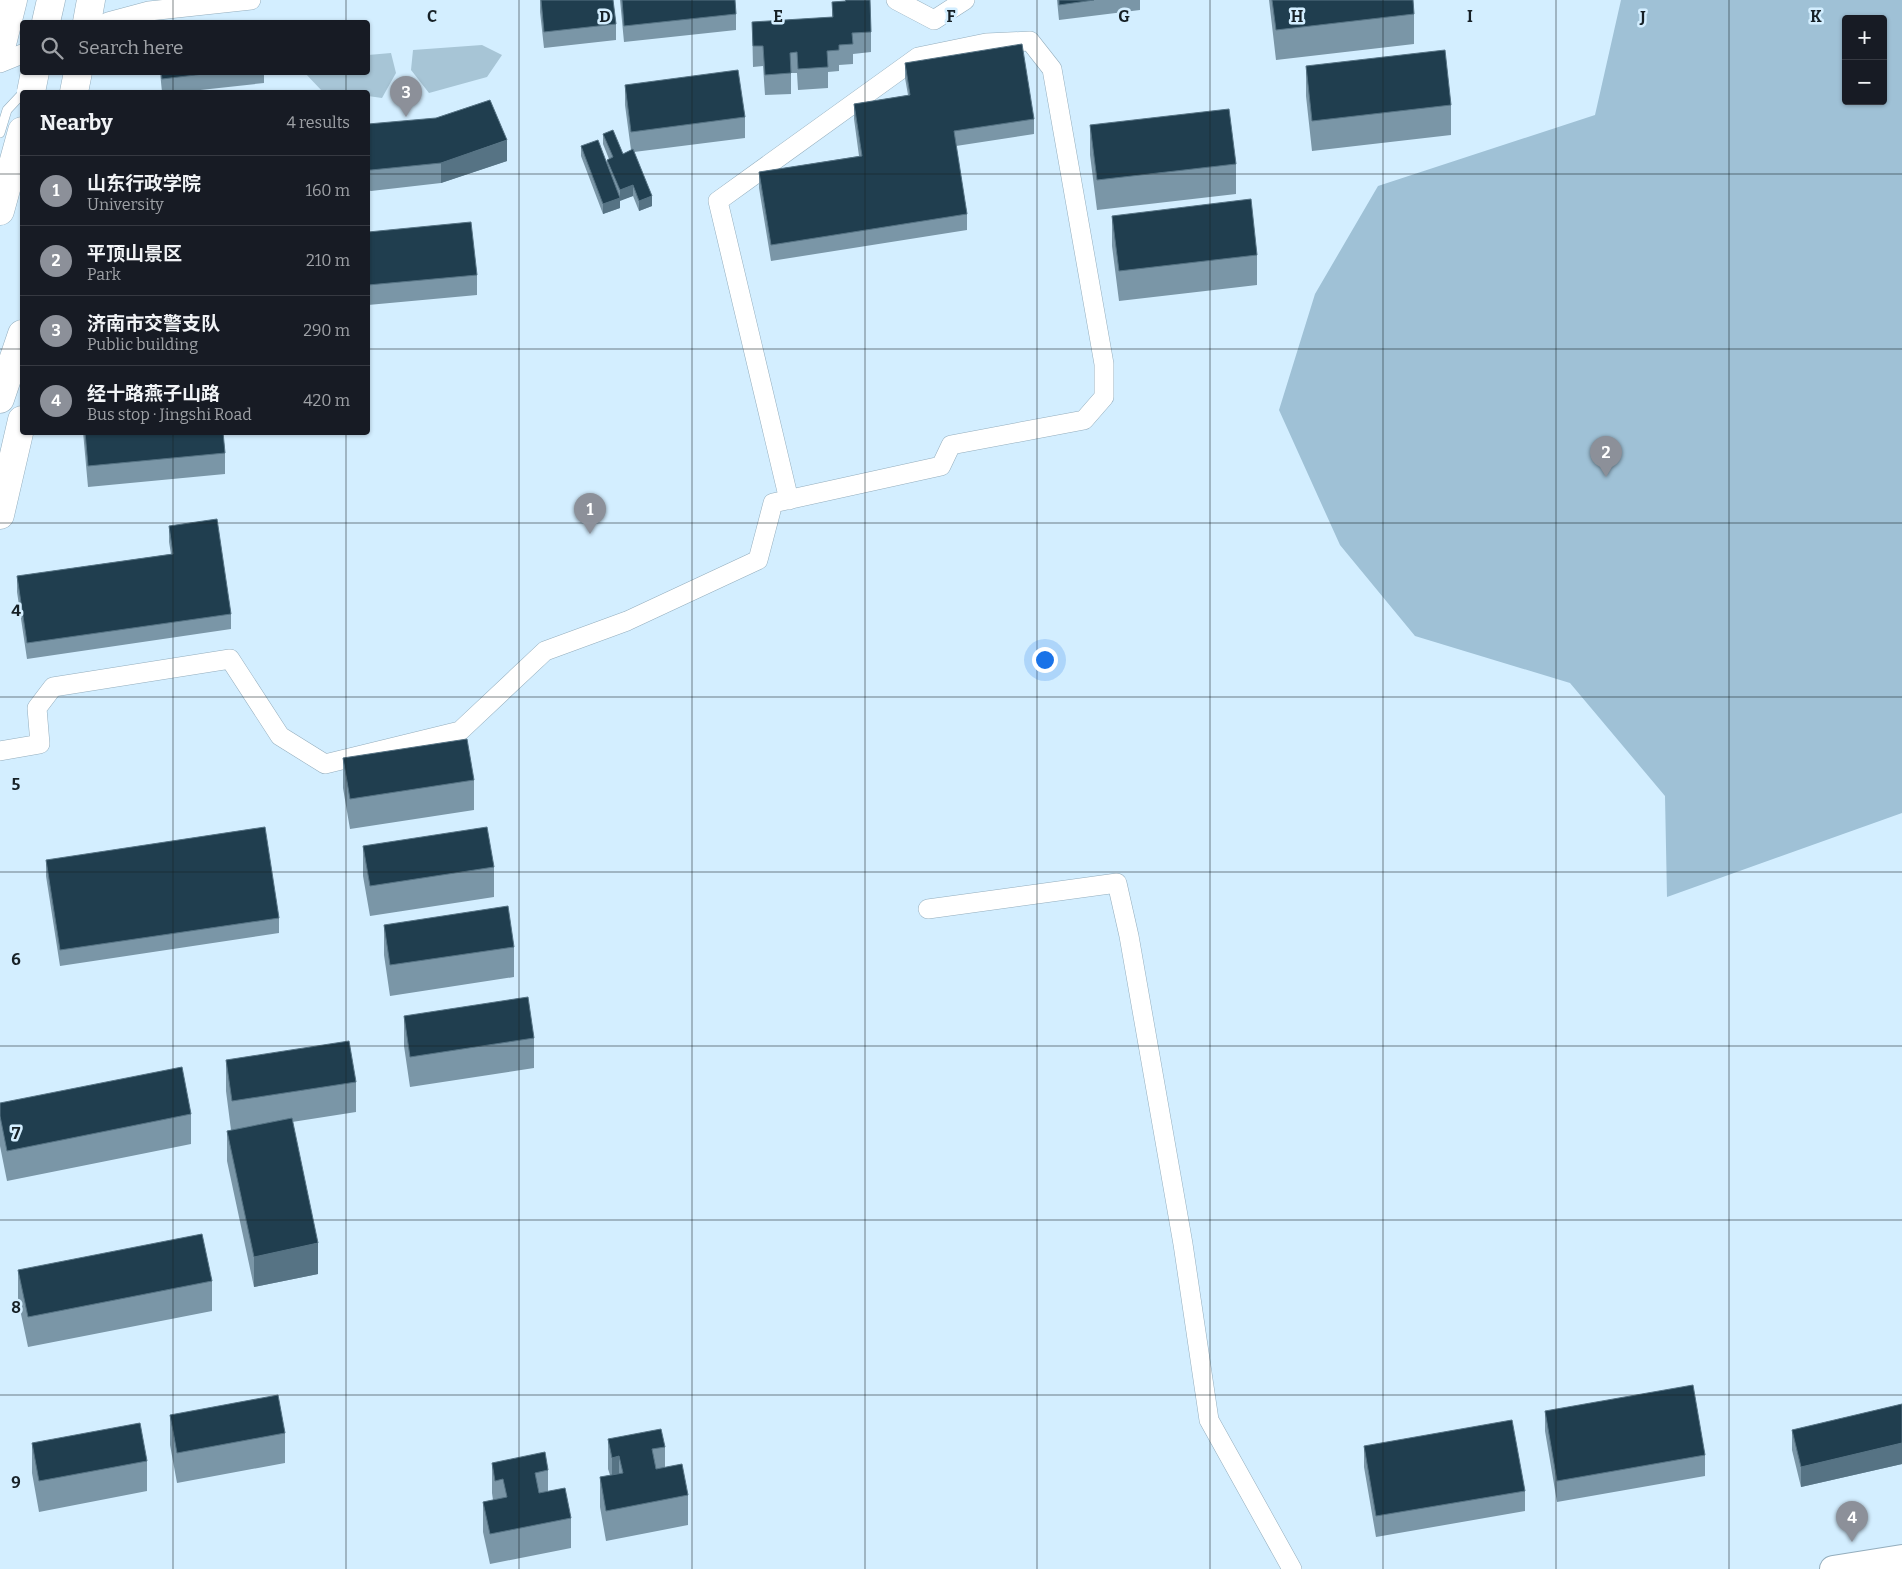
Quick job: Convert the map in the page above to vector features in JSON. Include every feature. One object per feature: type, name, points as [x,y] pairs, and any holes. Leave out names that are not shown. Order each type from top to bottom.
[{"type":"highway","points":[[0,52],[13,0]]},
{"type":"highway","points":[[46,20],[51,0]]},
{"type":"highway","points":[[87,20],[91,0]]},
{"type":"highway","points":[[31,90],[34,75]]},
{"type":"highway","points":[[74,90],[77,75]]},
{"type":"highway","points":[[0,211],[10,115]]},
{"type":"highway","points":[[0,351],[20,316]]},
{"type":"highway","points":[[0,399],[20,340]]},
{"type":"highway","points":[[0,515],[20,429]]},
{"type":"main road","points":[[1833,1569],[1902,1558]]},
{"type":"street","points":[[115,20],[149,11],[251,0]]},
{"type":"street","points":[[896,0],[934,20],[965,0]]},
{"type":"street","points":[[0,751],[40,744],[37,708],[52,687],[230,659],[280,736],[325,764],[460,731],[545,651],[627,620],[758,560],[773,503],[789,500],[941,466],[951,445],[1084,420],[1104,397],[1104,364],[1052,69],[1030,41],[986,43],[918,57],[718,201],[789,500]]},
{"type":"street","points":[[0,63],[20,55]]},
{"type":"street","points":[[928,909],[1118,883],[1131,946],[1181,1235],[1209,1420],[1292,1569]]},
{"type":"lane","points":[[26,90],[40,75]]},
{"type":"lane","points":[[0,133],[20,98]]},
{"type":"shaded area","points":[[1621,0],[1902,0],[1902,813],[1667,897],[1665,796],[1570,683],[1415,636],[1340,545],[1279,410],[1315,294],[1378,186],[1595,115]]},
{"type":"shaded area","points":[[482,45],[502,55],[487,77],[429,93],[411,70],[413,50]]},
{"type":"shaded area","points":[[391,53],[396,73],[382,98],[370,96],[370,90],[321,90],[307,75],[370,75],[370,55]]},
{"type":"building","points":[[541,0],[613,0],[616,24],[544,32]]},
{"type":"building","points":[[622,0],[735,0],[736,14],[624,26]]},
{"type":"building","points":[[870,0],[871,32],[852,33],[853,44],[839,45],[839,50],[827,51],[828,67],[798,69],[797,52],[790,53],[791,73],[765,75],[763,46],[753,46],[752,22],[833,17],[832,2]]},
{"type":"building","points":[[1059,0],[1094,0],[1059,5]]},
{"type":"building","points":[[1272,0],[1413,0],[1414,14],[1276,30]]},
{"type":"building","points":[[1022,44],[1034,119],[954,131],[967,214],[771,245],[759,172],[862,156],[854,104],[910,95],[905,63]]},
{"type":"building","points":[[1445,50],[1451,105],[1312,121],[1306,66]]},
{"type":"building","points":[[738,70],[745,117],[631,132],[625,85]]},
{"type":"building","points":[[161,75],[195,75],[162,79]]},
{"type":"building","points":[[490,100],[507,140],[441,163],[370,170],[370,124],[436,118]]},
{"type":"building","points":[[1229,109],[1236,164],[1097,180],[1090,125]]},
{"type":"building","points":[[613,130],[623,154],[633,149],[652,196],[639,201],[633,185],[620,190],[607,160],[613,157],[603,134]]},
{"type":"building","points":[[598,140],[620,198],[603,204],[581,146]]},
{"type":"building","points":[[1251,199],[1257,255],[1119,271],[1112,216]]},
{"type":"building","points":[[471,222],[477,275],[370,285],[370,232]]},
{"type":"building","points":[[85,435],[223,435],[225,453],[88,466]]},
{"type":"building","points":[[217,519],[231,614],[27,643],[17,576],[173,554],[169,526]]},
{"type":"building","points":[[467,739],[474,780],[350,799],[343,758]]},
{"type":"building","points":[[265,827],[279,918],[60,950],[46,860]]},
{"type":"building","points":[[487,827],[494,867],[370,886],[363,846]]},
{"type":"building","points":[[508,906],[514,947],[390,965],[384,925]]},
{"type":"building","points":[[528,997],[534,1038],[410,1057],[404,1016]]},
{"type":"building","points":[[349,1041],[356,1082],[232,1101],[226,1060]]},
{"type":"building","points":[[182,1067],[191,1114],[7,1151],[0,1116],[0,1103]]},
{"type":"building","points":[[292,1118],[318,1243],[254,1257],[227,1131]]},
{"type":"building","points":[[202,1234],[212,1281],[28,1317],[18,1270]]},
{"type":"building","points":[[1693,1385],[1705,1455],[1557,1481],[1545,1411]]},
{"type":"building","points":[[278,1395],[285,1433],[177,1453],[170,1415]]},
{"type":"building","points":[[1902,1404],[1902,1443],[1801,1467],[1792,1430]]},
{"type":"building","points":[[1512,1420],[1525,1491],[1376,1516],[1364,1446]]},
{"type":"building","points":[[140,1423],[147,1461],[39,1481],[32,1443]]},
{"type":"building","points":[[661,1429],[665,1447],[652,1449],[656,1469],[682,1464],[688,1495],[606,1511],[600,1477],[623,1473],[619,1456],[612,1458],[608,1439]]},
{"type":"building","points":[[545,1452],[548,1470],[535,1473],[539,1493],[565,1488],[571,1518],[490,1534],[483,1502],[507,1497],[503,1479],[495,1481],[492,1463]]},
{"type":"place","name":"济南市交警支队","points":[[406,117]]},
{"type":"place","name":"平顶山景区","points":[[1606,477]]},
{"type":"place","name":"山东行政学院","points":[[590,534]]},
{"type":"place","name":"经十路燕子山路","points":[[1852,1542]]}]
